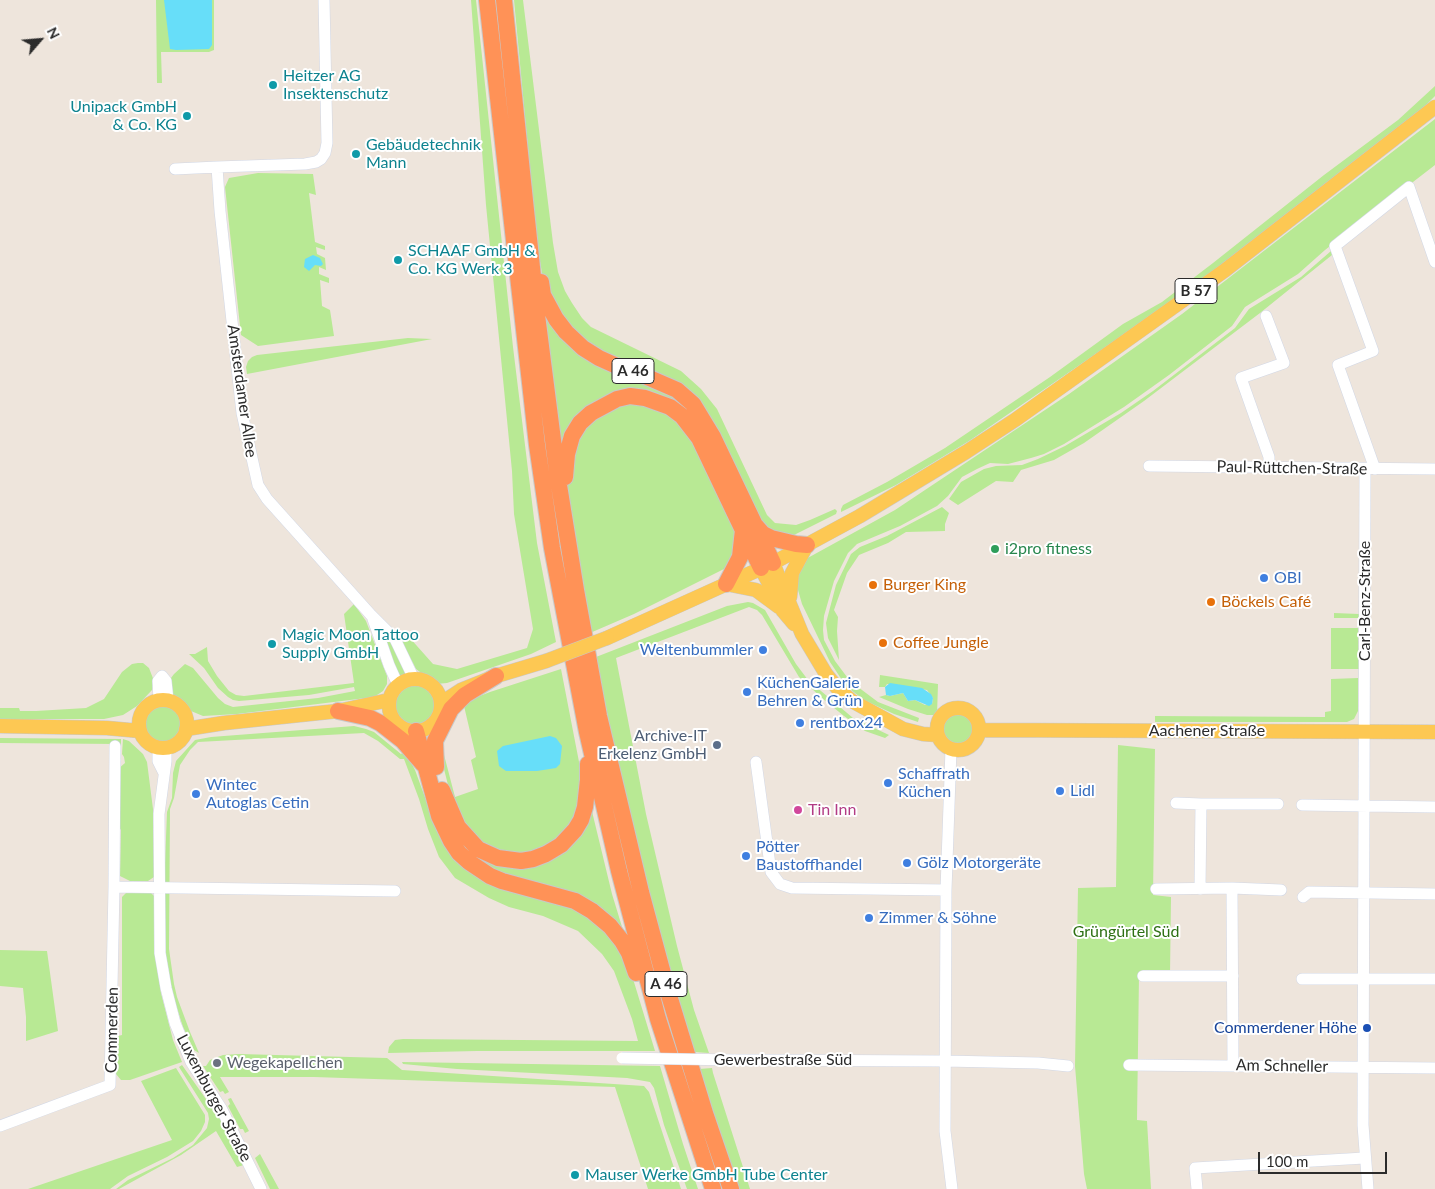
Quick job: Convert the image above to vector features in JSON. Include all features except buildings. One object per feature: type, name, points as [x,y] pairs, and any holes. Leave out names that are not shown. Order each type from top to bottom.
[{"type":"highway","name":"A 46","points":[[487,0],[538,454],[552,548],[588,732],[619,870],[658,1019],[713,1189]]},
{"type":"highway","name":"A 46","points":[[504,0],[538,316],[558,479],[599,716],[639,884],[668,992],[705,1113],[731,1189]]},
{"type":"highway","name":"A 46","points":[[528,214],[543,295],[566,332],[583,348],[599,358],[677,390],[686,397],[701,415],[713,436],[749,526]]},
{"type":"highway","points":[[568,544],[564,484],[566,454],[572,436],[580,423],[591,413],[617,399],[630,396],[645,398],[670,407],[692,426],[749,526],[767,565]]},
{"type":"highway","points":[[749,526],[771,538],[789,543],[807,544]]},
{"type":"highway","points":[[726,584],[740,557],[749,526]]},
{"type":"highway","points":[[431,768],[435,741],[451,709],[465,694],[496,676]]},
{"type":"highway","points":[[338,711],[370,718],[380,723],[403,741],[431,768]]},
{"type":"highway","points":[[421,730],[431,768],[458,828],[478,849],[498,858],[521,861],[546,854],[561,845],[575,830],[581,820],[588,780],[588,732]]},
{"type":"highway","name":"A 46","points":[[431,768],[439,816],[451,841],[464,858],[478,869],[502,881],[574,901],[603,919],[626,947],[643,993],[658,1019]]},
{"type":"main road","name":"B 57","points":[[438,697],[473,679],[496,676],[546,661],[607,638],[767,565],[901,492],[1015,420],[1224,271],[1435,107]]},
{"type":"main road","points":[[787,608],[792,573],[807,544]]},
{"type":"main road","points":[[767,565],[787,608],[826,674],[838,689],[852,701],[880,717],[923,725],[937,730]]},
{"type":"main road","points":[[726,584],[756,590],[787,608]]},
{"type":"main road","points":[[414,679],[427,682],[438,697],[438,716],[421,730],[401,727],[395,722],[389,704],[391,693],[398,685],[414,679]]},
{"type":"main road","points":[[164,700],[180,707],[186,724],[179,741],[162,747],[147,741],[139,726],[146,707],[164,700]]},
{"type":"main road","points":[[186,724],[224,723],[389,704]]},
{"type":"main road","points":[[962,708],[974,716],[979,730],[978,736],[971,746],[963,750],[951,749],[942,744],[937,730],[941,716],[948,710],[962,708]]},
{"type":"main road","points":[[0,726],[107,728],[139,726]]},
{"type":"main road","name":"Aachener Straße","points":[[979,730],[1435,732]]},
{"type":"street","points":[[175,169],[305,164],[321,159],[325,153],[327,143],[324,0]]},
{"type":"street","name":"Amsterdamer Allee","points":[[217,167],[242,413],[258,486],[267,499],[371,615],[396,639],[414,679]]},
{"type":"street","name":"Carl-Benz-Straße","points":[[1364,732],[1370,469],[1338,365],[1374,351],[1335,246],[1408,187],[1435,262]]},
{"type":"street","points":[[1266,316],[1284,363],[1241,378],[1269,457],[1269,468]]},
{"type":"street","name":"Paul-Rüttchen-Straße","points":[[1149,466],[1435,469]]},
{"type":"street","name":"Amsterdamer Allee","points":[[371,615],[388,665],[398,685]]},
{"type":"street","points":[[1364,732],[1363,1125],[1364,1158],[1368,1189]]},
{"type":"street","name":"Commerden","points":[[0,1126],[110,1085],[115,746]]},
{"type":"street","name":"Luxemburger Straße","points":[[162,747],[166,761],[159,814],[160,953],[164,979],[176,1023],[191,1062],[221,1108],[260,1189]]},
{"type":"street","points":[[951,749],[946,890],[945,1131],[952,1189]]},
{"type":"street","points":[[756,762],[771,872],[780,884],[792,888],[946,890]]},
{"type":"street","points":[[1176,803],[1278,804]]},
{"type":"street","points":[[1200,889],[1201,804]]},
{"type":"street","points":[[1302,805],[1435,807]]},
{"type":"street","points":[[114,887],[395,891]]},
{"type":"street","points":[[1232,888],[1233,1065]]},
{"type":"street","points":[[1156,889],[1232,888],[1282,890]]},
{"type":"street","points":[[1303,896],[1309,892],[1435,894]]},
{"type":"street","points":[[1143,976],[1233,976]]},
{"type":"street","points":[[1302,979],[1435,979]]},
{"type":"street","name":"Gewerbestraße Süd","points":[[622,1058],[1038,1062],[1068,1066]]},
{"type":"street","name":"Am Schneller","points":[[1129,1064],[1435,1068]]},
{"type":"street","points":[[1197,1189],[1195,1168],[1364,1158]]},
{"type":"green space","points":[[156,0],[214,0],[214,50],[209,52],[161,52],[162,83],[157,83]]},
{"type":"green space","points":[[471,0],[476,0],[513,347],[537,543],[556,642],[531,654],[447,683],[436,684],[416,669],[402,642],[409,637],[433,664],[457,669],[527,648],[533,629],[514,514],[512,471],[486,205]]},
{"type":"green space","points":[[514,0],[523,0],[553,243],[558,272],[572,303],[591,327],[681,371],[701,389],[717,409],[767,515],[775,523],[796,525],[835,509],[837,511],[836,514],[790,537],[765,531],[705,415],[579,340],[549,299],[537,244]]},
{"type":"green space","points":[[1435,86],[1435,96],[1419,112],[1215,272],[969,441],[896,485],[841,512],[843,505],[945,448],[1050,377],[1123,324],[1162,302],[1324,175],[1398,120]]},
{"type":"green space","points":[[1435,119],[1435,165],[1325,250],[1298,274],[1245,307],[1232,326],[1169,375],[1124,407],[1064,444],[1031,458],[1008,464],[990,463],[977,469],[962,477],[948,496],[937,506],[900,526],[857,544],[848,553],[834,581],[824,616],[824,640],[835,661],[850,681],[878,702],[919,718],[918,722],[894,714],[864,700],[846,686],[830,662],[802,604],[796,583],[804,560],[895,510],[1069,394],[1182,314]]},
{"type":"green space","points":[[258,173],[313,174],[316,195],[309,193],[315,242],[325,246],[325,250],[316,247],[317,254],[325,258],[326,270],[319,267],[319,274],[329,278],[329,283],[320,280],[322,306],[330,310],[334,336],[258,346],[241,335],[225,187],[229,178]]},
{"type":"green space","points":[[1331,251],[1332,255],[1260,313],[1144,401],[1084,443],[1054,460],[1021,470],[1013,482],[996,481],[958,505],[949,499],[961,482],[984,469],[996,466],[1022,465],[1038,459],[1065,446],[1121,413],[1235,328],[1249,309],[1301,277]]},
{"type":"green space","points":[[543,301],[564,334],[680,395],[694,421],[615,393],[562,454]]},
{"type":"green space","points":[[408,338],[432,339],[247,374],[246,367],[248,361],[257,355]]},
{"type":"green space","points":[[619,401],[641,402],[682,420],[734,528],[737,552],[726,568],[634,614],[590,633],[567,477],[573,444],[596,414]]},
{"type":"green space","points":[[942,507],[949,513],[945,524],[945,531],[906,532],[888,543],[859,555],[847,573],[834,610],[838,617],[839,660],[828,638],[826,623],[836,585],[851,554],[860,547],[887,536]]},
{"type":"green space","points":[[748,602],[765,610],[796,664],[808,680],[853,718],[889,735],[885,738],[865,731],[823,699],[799,677],[762,615],[757,610],[749,607],[616,658],[646,814],[677,946],[694,1010],[709,1053],[694,1052],[658,930],[614,748],[596,657],[727,606]]},
{"type":"green space","points":[[354,604],[366,621],[387,676],[387,684],[383,691],[374,697],[237,714],[203,716],[191,711],[172,693],[171,678],[185,664],[193,668],[218,698],[225,704],[233,707],[318,698],[355,691],[354,687],[309,695],[233,700],[218,688],[204,668],[189,654],[195,654],[207,647],[208,661],[217,676],[229,691],[236,695],[244,696],[354,683],[344,614]]},
{"type":"green space","points":[[1334,613],[1359,614],[1359,618],[1334,618]]},
{"type":"green space","points":[[380,626],[384,630],[409,674],[398,677]]},
{"type":"green space","points":[[1331,628],[1358,628],[1359,669],[1331,669]]},
{"type":"green space","points":[[143,663],[149,668],[154,681],[152,690],[137,706],[123,715],[104,719],[0,719],[0,708],[19,708],[20,711],[36,711],[86,708],[104,699],[122,672],[132,664]]},
{"type":"green space","points":[[561,669],[580,767],[580,800],[572,822],[555,840],[532,853],[498,852],[470,835],[453,805],[439,749],[442,747],[455,797],[478,789],[471,760],[476,757],[464,706],[472,699],[490,692]]},
{"type":"green space","points":[[880,675],[938,684],[937,715],[927,715],[879,697],[903,693],[908,701],[915,700],[925,705],[932,704],[933,698],[927,690],[887,684],[885,687],[879,687]]},
{"type":"green space","points":[[1358,678],[1358,711],[1354,719],[1347,722],[1155,722],[1155,716],[1325,717],[1325,712],[1331,711],[1331,679]]},
{"type":"green space","points":[[418,683],[426,686],[432,692],[435,704],[432,716],[426,722],[410,725],[402,722],[396,716],[393,700],[396,692],[402,686]]},
{"type":"green space","points":[[167,704],[174,707],[180,713],[183,724],[182,732],[174,741],[167,744],[159,744],[152,741],[144,732],[143,720],[146,713],[155,705]]},
{"type":"green space","points":[[958,714],[964,715],[969,719],[973,724],[973,736],[969,741],[964,745],[958,746],[952,745],[947,741],[943,736],[942,730],[943,724],[947,719],[952,715]]},
{"type":"green space","points":[[354,726],[374,732],[401,754],[405,751],[448,848],[588,915],[613,939],[630,969],[655,1051],[388,1053],[389,1047],[395,1040],[403,1039],[638,1041],[614,971],[602,954],[578,931],[543,916],[509,907],[489,898],[455,878],[439,857],[404,759],[400,759],[378,741],[364,733],[198,742],[180,765],[170,809],[169,949],[177,997],[199,1053],[194,1050],[183,1027],[173,996],[165,951],[164,889],[167,812],[172,798],[173,773],[176,761],[195,740],[211,737]]},
{"type":"green space","points":[[0,738],[121,739],[121,751],[118,750],[118,744],[0,743]]},
{"type":"green space","points":[[123,739],[129,741],[143,754],[147,762],[153,809],[155,869],[154,877],[148,881],[130,881],[120,876],[121,830],[118,826],[118,769],[125,763],[122,754]]},
{"type":"green space","name":"Grüngürtel Süd","points":[[1118,745],[1155,749],[1153,895],[1171,897],[1170,975],[1139,975],[1137,1120],[1147,1121],[1151,1189],[1087,1189],[1084,1174],[1075,1066],[1078,888],[1116,887]]},
{"type":"green space","points":[[437,782],[470,846],[541,861],[589,799],[612,894],[626,940],[614,926],[513,881],[466,855]]},
{"type":"green space","points":[[150,892],[154,896],[156,952],[161,993],[173,1040],[182,1062],[130,1080],[121,1080],[116,1074],[118,1036],[122,1035],[122,897],[126,893]]},
{"type":"green space","points":[[0,950],[47,951],[58,1031],[26,1041],[23,988],[0,986]]},
{"type":"green space","points":[[223,1055],[387,1058],[402,1070],[644,1086],[649,1092],[681,1189],[648,1189],[615,1087],[314,1077],[220,1077],[229,1092],[225,1094],[223,1091],[220,1092],[203,1066],[206,1066],[210,1060]]},
{"type":"green space","points":[[402,1062],[660,1066],[698,1189],[687,1189],[664,1125],[654,1088],[650,1082],[627,1078],[457,1069],[403,1064]]},
{"type":"green space","points":[[182,1065],[220,1119],[244,1165],[237,1167],[216,1131],[181,1155],[116,1189],[128,1180],[173,1158],[193,1145],[207,1128],[208,1113],[179,1067]]},
{"type":"green space","points":[[176,1068],[205,1115],[205,1122],[201,1131],[193,1141],[167,1157],[128,1176],[110,1189],[28,1189],[172,1140],[141,1081]]},
{"type":"green space","points":[[712,1068],[750,1189],[737,1189],[699,1069]]},
{"type":"green space","points":[[231,1098],[249,1131],[245,1133],[243,1129],[240,1129],[228,1106],[230,1104],[231,1106],[228,1099]]},
{"type":"green space","points":[[260,1154],[279,1189],[270,1189],[255,1158]]},
{"type":"water","points":[[164,0],[212,0],[212,45],[209,49],[170,49]]},
{"type":"water","points":[[313,255],[320,258],[323,264],[321,266],[315,265],[309,271],[304,267],[305,259]]},
{"type":"water","points":[[890,683],[922,688],[931,694],[933,698],[932,704],[929,706],[915,700],[908,701],[903,693],[886,695],[885,687]]},
{"type":"water","points":[[550,736],[556,738],[562,746],[560,764],[556,768],[537,771],[506,771],[499,766],[497,751],[503,746]]},
{"type":"place","name":"Heitzer AG Insektenschutz","points":[[273,85]]},
{"type":"place","name":"Unipack GmbH & Co. KG","points":[[187,116]]},
{"type":"place","name":"Gebäudetechnik Mann","points":[[356,154]]},
{"type":"place","name":"SCHAAF GmbH & Co. KG Werk 3","points":[[398,260]]},
{"type":"place","name":"i2pro fitness","points":[[995,549]]},
{"type":"place","name":"OBI","points":[[1264,578]]},
{"type":"place","name":"Burger King","points":[[873,585]]},
{"type":"place","name":"Böckels Café","points":[[1211,602]]},
{"type":"place","name":"Coffee Jungle","points":[[883,643]]},
{"type":"place","name":"Magic Moon Tattoo Supply GmbH","points":[[272,644]]},
{"type":"place","name":"Weltenbummler","points":[[763,650]]},
{"type":"place","name":"KüchenGalerie Behren & Grün","points":[[747,692]]},
{"type":"place","name":"rentbox24","points":[[800,723]]},
{"type":"place","name":"Archive-IT Erkelenz GmbH","points":[[717,745]]},
{"type":"place","name":"Schaffrath Küchen","points":[[888,783]]},
{"type":"place","name":"Lidl","points":[[1060,791]]},
{"type":"place","name":"Wintec Autoglas Cetin","points":[[196,794]]},
{"type":"place","name":"Tin Inn","points":[[798,810]]},
{"type":"place","name":"Pötter Baustoffhandel","points":[[746,856]]},
{"type":"place","name":"Gölz Motorgeräte","points":[[907,863]]},
{"type":"place","name":"Zimmer & Söhne","points":[[869,918]]},
{"type":"place","name":"Commerdener Höhe","points":[[1367,1028]]},
{"type":"place","name":"Wegekapellchen","points":[[217,1063]]},
{"type":"place","name":"Mauser Werke GmbH Tube Center","points":[[575,1175]]}]
